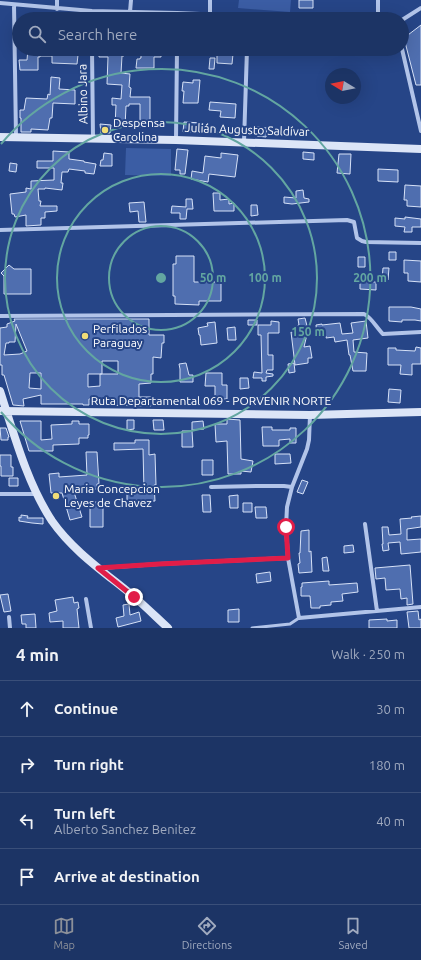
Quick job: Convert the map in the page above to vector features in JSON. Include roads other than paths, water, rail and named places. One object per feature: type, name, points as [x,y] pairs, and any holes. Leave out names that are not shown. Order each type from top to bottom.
[{"type":"street","points":[[57,0],[57,8]]},
{"type":"street","points":[[0,3],[92,11],[130,12],[131,0]]},
{"type":"street","points":[[210,0],[210,12]]},
{"type":"street","points":[[377,12],[378,0]]},
{"type":"street","points":[[14,5],[14,12]]},
{"type":"street","points":[[409,16],[421,8]]},
{"type":"street","points":[[15,56],[16,137]]},
{"type":"street","name":"Albino Jara","points":[[92,56],[93,138]]},
{"type":"street","points":[[176,140],[177,56]]},
{"type":"street","points":[[244,142],[246,56]]},
{"type":"street","points":[[404,56],[421,131]]},
{"type":"street","name":"Julián Augusto Saldívar","points":[[0,137],[176,140],[421,149]]},
{"type":"street","points":[[0,230],[347,220],[354,222],[357,238],[362,241],[421,243]]},
{"type":"street","points":[[0,316],[364,314],[383,334],[421,332]]},
{"type":"street","points":[[0,391],[3,411],[37,494],[52,520],[66,538],[88,560],[134,597],[168,628]]},
{"type":"street","name":"Ruta Departamental 069 - PORVENIR NORTE","points":[[3,411],[310,415],[421,412]]},
{"type":"street","points":[[310,415],[309,440],[307,449],[292,488],[287,507],[286,527],[288,558],[299,618],[421,607]]},
{"type":"street","points":[[211,487],[284,486],[292,488]]},
{"type":"street","points":[[0,494],[37,494]]},
{"type":"street","points":[[365,524],[377,611]]},
{"type":"street","points":[[98,568],[288,558]]},
{"type":"street","points":[[86,599],[92,628]]},
{"type":"street","points":[[9,617],[10,628]]},
{"type":"lane","points":[[252,628],[290,624],[299,618]]},
{"type":"place","name":"Despensa Carolina","points":[[105,130]]},
{"type":"place","name":"Perfilados Paraguay","points":[[85,336]]},
{"type":"place","name":"Maria Concepcion Leyes de Chavez","points":[[56,496]]}]
